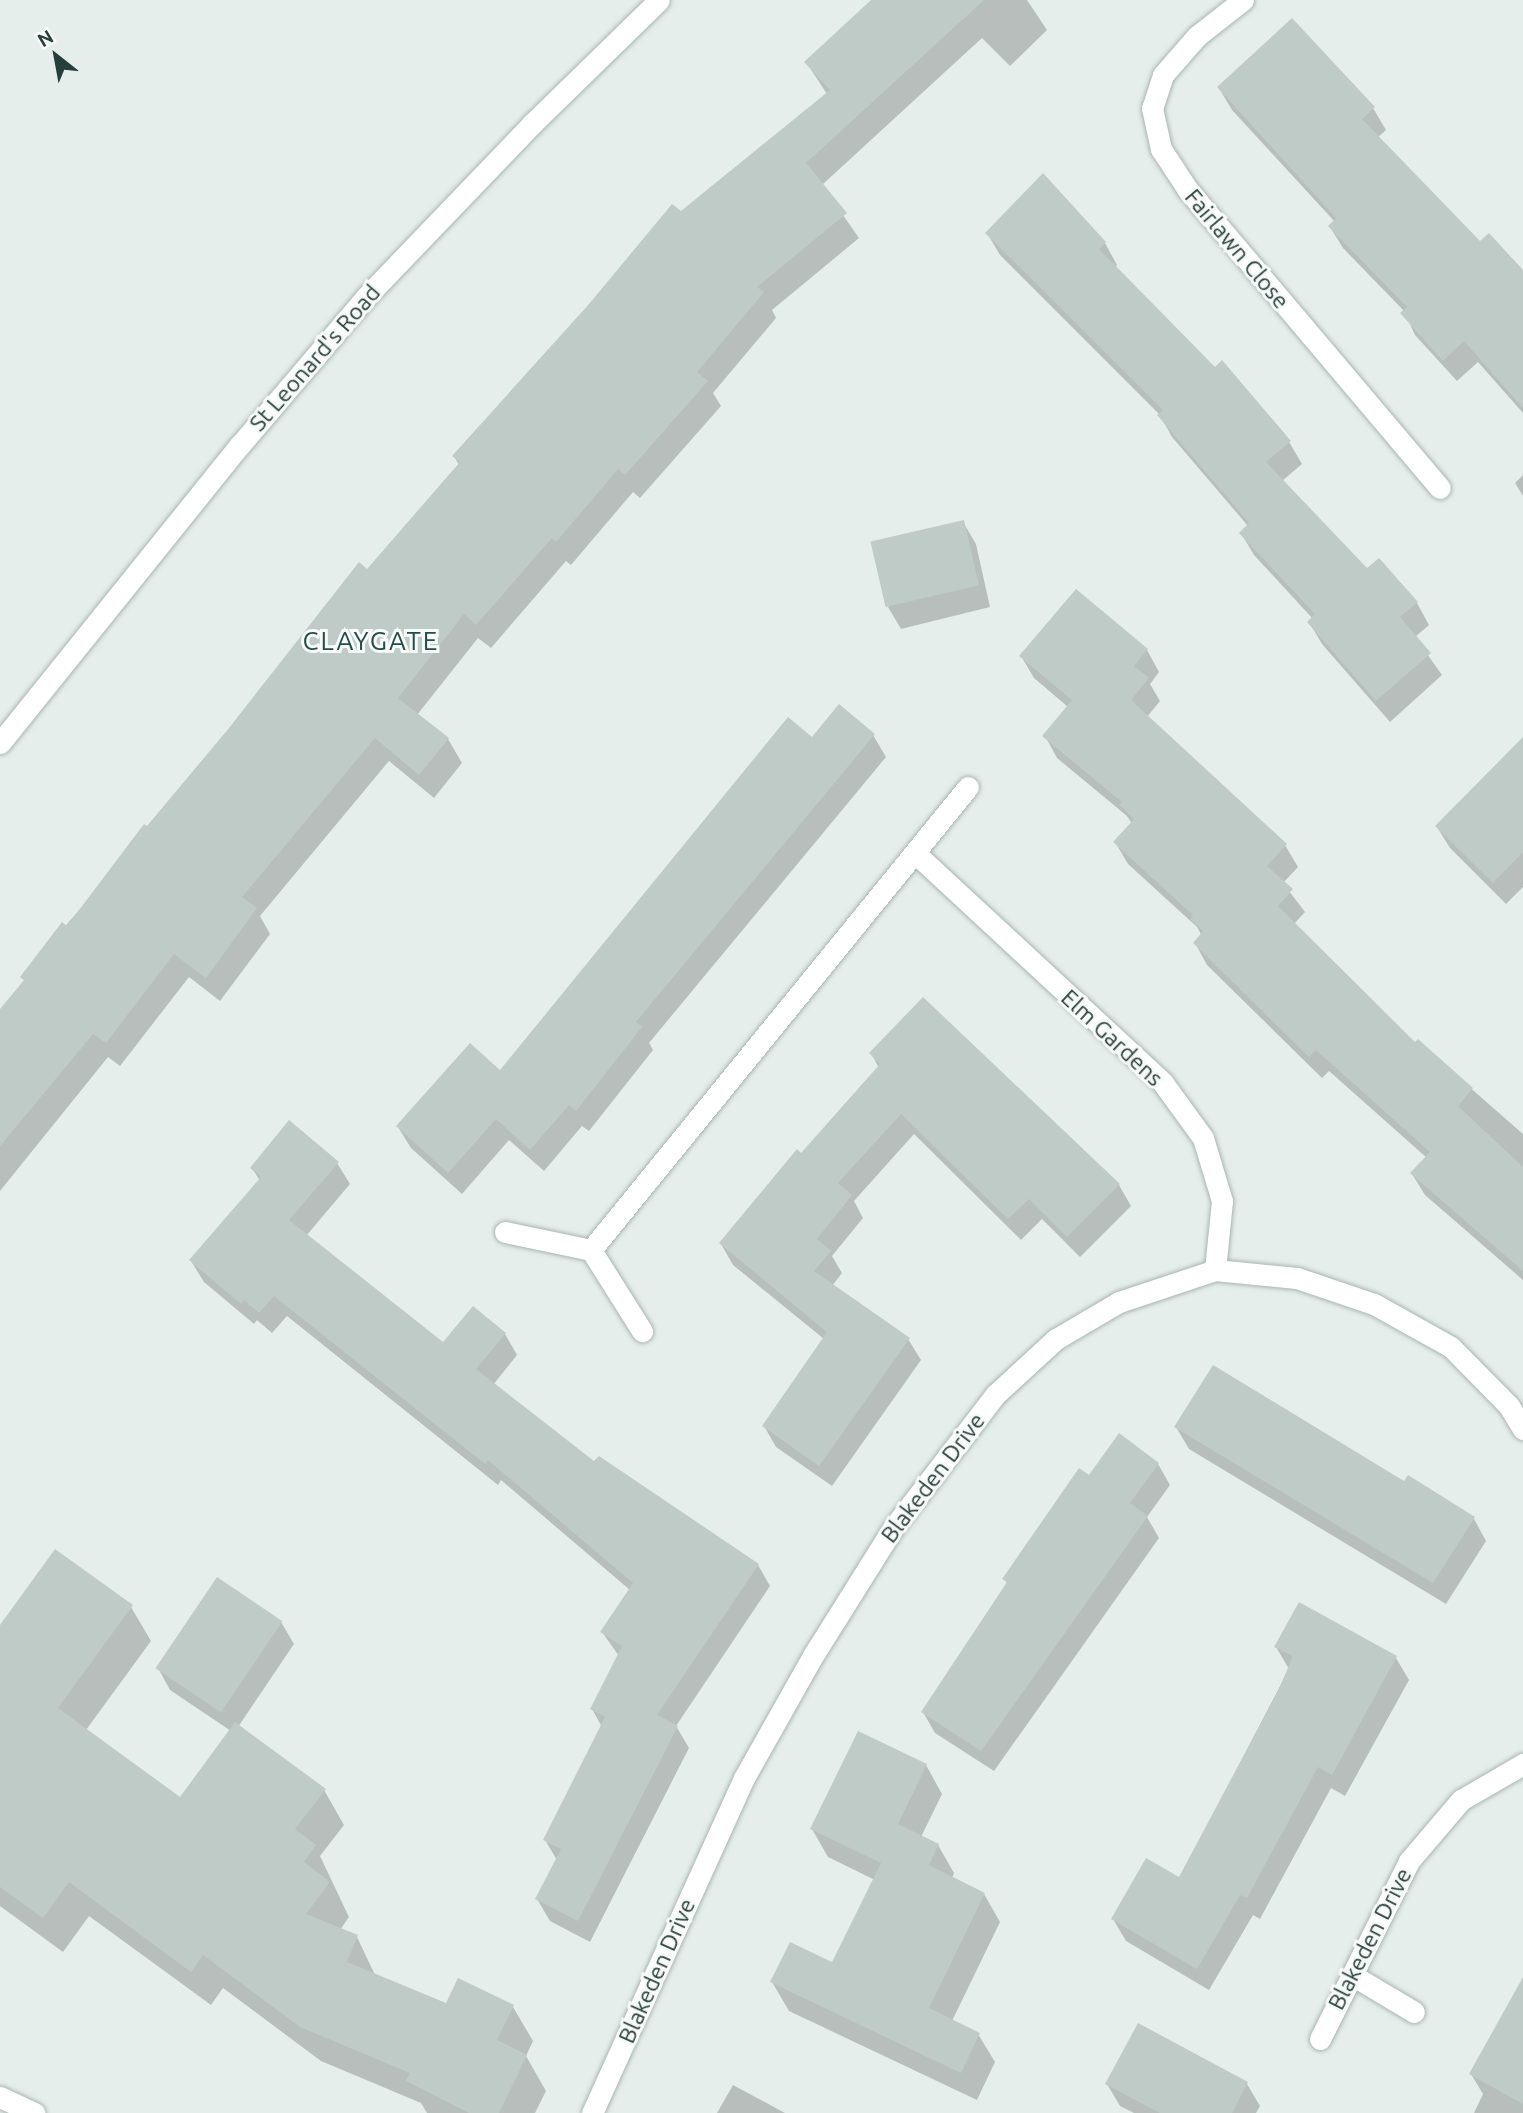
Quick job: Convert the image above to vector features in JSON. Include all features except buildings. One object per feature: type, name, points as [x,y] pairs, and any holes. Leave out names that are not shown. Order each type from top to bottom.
[{"type":"street","name":"St Leonard's Road","points":[[0,743],[240,445],[366,297],[532,124],[659,0]]},
{"type":"street","name":"Fairlawn Close","points":[[1244,0],[1197,36],[1163,75],[1152,108],[1161,149],[1188,190],[1440,488]]},
{"type":"street","points":[[591,1250],[968,787]]},
{"type":"street","name":"Elm Gardens","points":[[915,853],[1163,1083],[1203,1138],[1222,1201],[1215,1270]]},
{"type":"street","points":[[505,1232],[591,1250],[642,1331]]},
{"type":"street","name":"Blakeden Drive","points":[[592,2113],[744,1778],[814,1654],[893,1528],[995,1395],[1056,1339],[1119,1302],[1215,1270],[1297,1278],[1374,1304],[1451,1347],[1509,1405],[1523,1429]]},
{"type":"street","name":"Blakeden Drive","points":[[1320,2039],[1409,1861],[1461,1800],[1523,1764]]},
{"type":"street","points":[[1352,1975],[1414,2012]]},
{"type":"street","points":[[0,2097],[34,2113]]},
{"type":"district","name":"CLAYGATE","points":[[371,641]]}]
